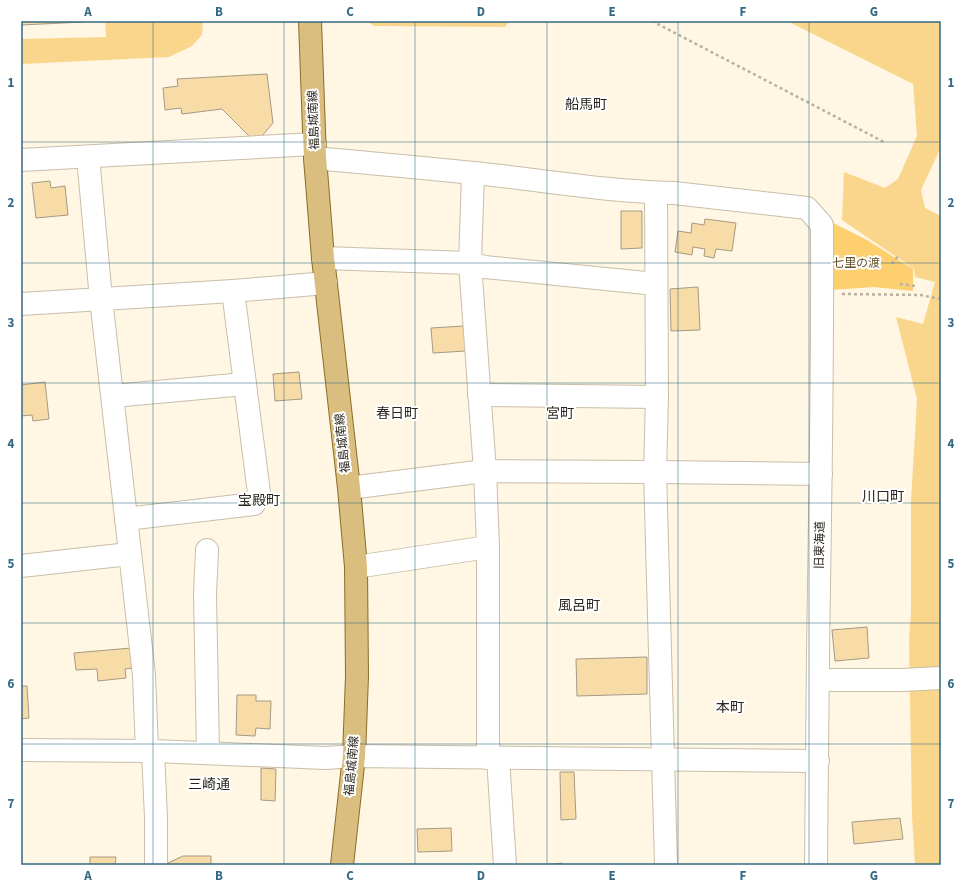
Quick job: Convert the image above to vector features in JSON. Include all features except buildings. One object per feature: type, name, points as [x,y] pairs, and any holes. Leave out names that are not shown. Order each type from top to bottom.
[{"type":"main road","name":"福島城南線","points":[[310,21],[315,151],[323,258],[356,567],[357,676],[354,756],[342,865]]},
{"type":"street","points":[[21,160],[315,151],[473,173],[656,193],[657,397],[655,472],[666,865]]},
{"type":"street","points":[[88,157],[101,299],[144,675],[156,818],[156,865]]},
{"type":"street","points":[[473,173],[470,263],[485,471],[493,758],[505,865]]},
{"type":"street","name":"旧東海道","points":[[656,193],[674,193],[807,208],[822,226],[821,474],[816,865]]},
{"type":"street","points":[[323,258],[470,263],[485,268],[656,284]]},
{"type":"street","points":[[21,304],[233,291],[326,283]]},
{"type":"street","points":[[126,518],[254,504],[259,493],[233,291]]},
{"type":"street","points":[[113,396],[245,384]]},
{"type":"street","points":[[479,395],[657,397]]},
{"type":"street","points":[[348,488],[485,471],[821,474]]},
{"type":"street","points":[[356,567],[488,547]]},
{"type":"street","points":[[207,550],[206,594],[208,753]]},
{"type":"street","points":[[21,566],[129,554]]},
{"type":"street","points":[[818,680],[902,680],[941,678]]},
{"type":"street","points":[[21,750],[150,751],[326,758],[354,756],[818,761]]},
{"type":"path","points":[[652,21],[884,142]]},
{"type":"path","points":[[892,264],[898,256]]},
{"type":"path","points":[[900,284],[915,286]]},
{"type":"path","points":[[822,294],[920,296],[941,299]]},
{"type":"green space","name":"七里の渡","points":[[831,222],[867,240],[913,269],[913,291],[874,287],[831,290]]},
{"type":"shaded area","points":[[105,21],[203,21],[202,35],[192,46],[169,57],[21,64],[21,39],[106,37]]},
{"type":"shaded area","points":[[367,21],[509,21],[505,27],[374,26]]},
{"type":"shaded area","points":[[787,21],[941,21],[941,147],[921,190],[925,208],[941,216],[941,865],[915,865],[912,817],[909,639],[911,612],[911,501],[917,399],[896,317],[923,324],[935,282],[915,277],[914,269],[842,220],[844,172],[885,188],[898,179],[917,136],[913,84]]},
{"type":"district","name":"船馬町","points":[[586,105]]},
{"type":"district","name":"春日町","points":[[397,414]]},
{"type":"district","name":"宮町","points":[[560,414]]},
{"type":"district","name":"川口町","points":[[883,497]]},
{"type":"district","name":"宝殿町","points":[[259,501]]},
{"type":"district","name":"風呂町","points":[[579,606]]},
{"type":"district","name":"本町","points":[[730,708]]},
{"type":"district","name":"三崎通","points":[[209,785]]}]
